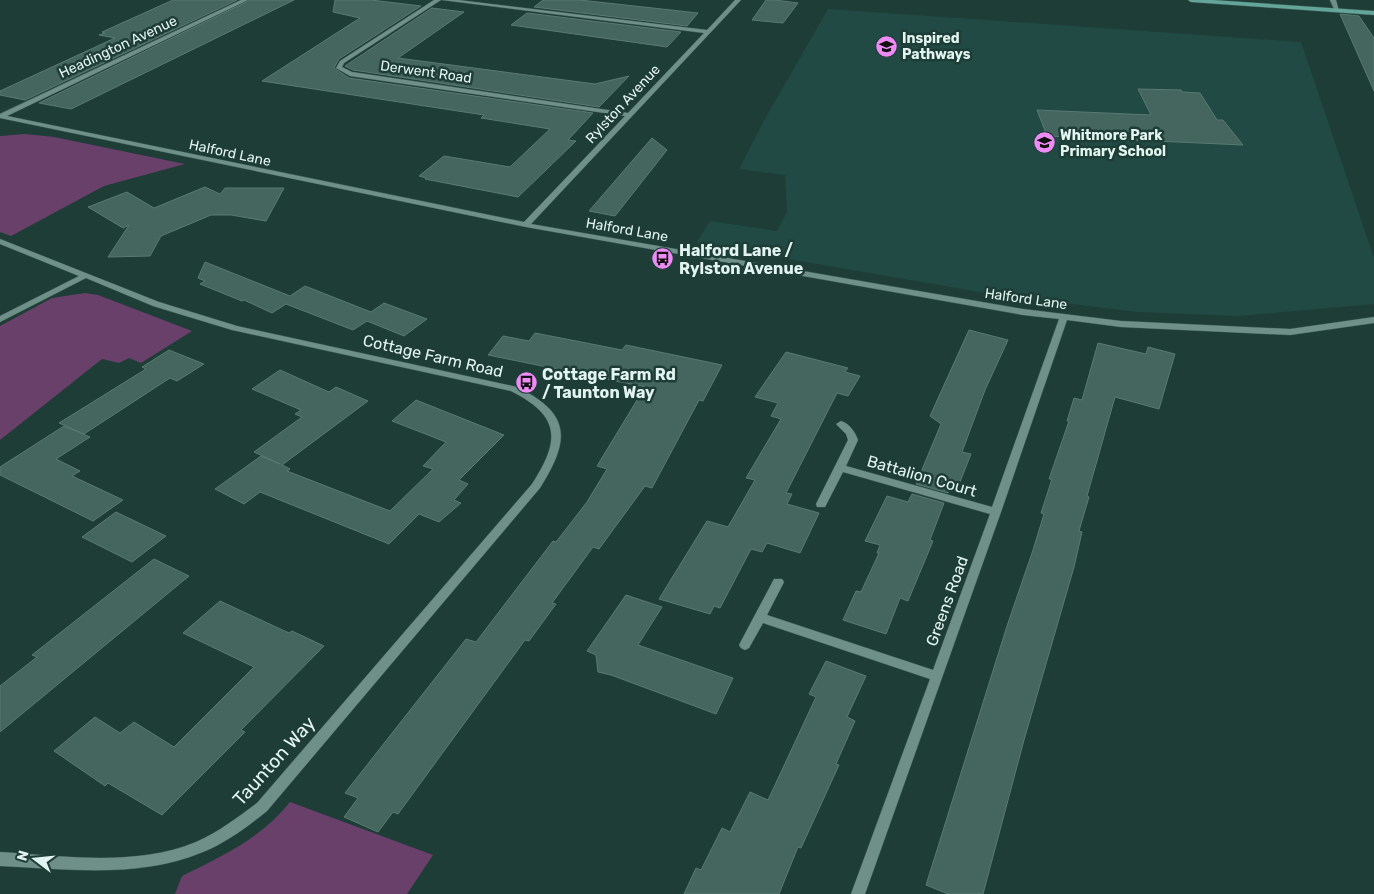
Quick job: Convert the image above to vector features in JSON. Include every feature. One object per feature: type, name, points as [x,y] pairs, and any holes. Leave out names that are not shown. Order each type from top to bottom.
[{"type":"street","name":"Headington Avenue","points":[[2,117],[245,0]]},
{"type":"street","name":"Derwent Road","points":[[438,0],[342,62],[339,68],[350,74],[630,114]]},
{"type":"street","points":[[445,0],[708,32]]},
{"type":"street","name":"Rylston Avenue","points":[[526,225],[738,0]]},
{"type":"street","points":[[1191,0],[1374,13]]},
{"type":"street","points":[[1333,0],[1337,10]]},
{"type":"street","name":"Halford Lane","points":[[2,117],[526,225],[971,304],[1140,326],[1290,332],[1374,320]]},
{"type":"street","name":"Cottage Farm Road","points":[[0,241],[156,304],[212,322],[514,389],[528,395],[547,410],[557,430],[558,440],[552,463],[380,668]]},
{"type":"street","points":[[0,319],[86,275]]},
{"type":"street","name":"Greens Road","points":[[858,894],[996,512],[1064,317]]},
{"type":"street","name":"Battalion Court","points":[[821,504],[853,440],[851,432],[841,424]]},
{"type":"street","name":"Battalion Court","points":[[840,468],[996,512]]},
{"type":"street","points":[[745,645],[778,582]]},
{"type":"street","points":[[760,617],[936,676]]},
{"type":"street","name":"Taunton Way","points":[[0,859],[126,864],[157,861],[208,845],[238,827],[262,806],[380,668]]},
{"type":"shaded area","name":"Whitmore Park Primary School","points":[[828,9],[1301,42],[1374,258],[1374,304],[1239,316],[1138,312],[997,295],[696,243],[710,221],[777,231],[787,212],[785,175],[739,169],[766,117]]},
{"type":"shaded area","points":[[25,134],[54,137],[185,164],[104,186],[11,236],[0,232],[0,136]]},
{"type":"shaded area","points":[[85,293],[98,295],[192,331],[141,363],[129,358],[119,363],[102,359],[0,440],[0,326],[52,298]]},
{"type":"shaded area","points":[[290,802],[433,855],[407,894],[175,894],[182,876],[227,853],[254,836]]},
{"type":"building","points":[[173,0],[237,0],[25,100],[0,95],[0,91],[115,38],[99,35],[105,33],[102,32]]},
{"type":"building","points":[[250,0],[294,0],[71,109],[39,103]]},
{"type":"building","points":[[335,0],[371,0],[421,6],[339,59],[334,68],[349,78],[593,113],[568,140],[576,141],[518,197],[425,179],[419,176],[444,156],[510,167],[550,129],[481,118],[484,115],[262,81],[360,18],[333,12]]},
{"type":"building","points":[[543,0],[580,0],[698,13],[687,26],[534,7]]},
{"type":"building","points":[[766,0],[798,3],[783,23],[752,20]]},
{"type":"building","points":[[432,8],[464,12],[398,58],[595,84],[629,76],[599,107],[353,70],[345,66]]},
{"type":"building","points":[[527,13],[681,32],[667,47],[511,25]]},
{"type":"building","points":[[1340,14],[1359,16],[1374,38],[1374,91]]},
{"type":"building","points":[[1138,89],[1181,90],[1182,92],[1200,93],[1217,120],[1223,120],[1243,145],[1047,136],[1037,110],[1151,115]]},
{"type":"building","points":[[652,138],[667,150],[615,216],[589,211]]},
{"type":"building","points":[[205,187],[220,194],[225,188],[284,188],[266,221],[231,215],[211,215],[161,236],[150,256],[108,257],[129,225],[123,228],[88,207],[127,192],[154,208]]},
{"type":"building","points":[[205,262],[290,296],[305,286],[371,312],[384,303],[427,319],[404,336],[367,321],[353,330],[286,304],[272,313],[244,300],[242,301],[200,284],[205,281],[198,278]]},
{"type":"building","points":[[969,330],[1008,340],[985,390],[962,452],[971,454],[960,482],[953,480],[948,493],[916,484],[941,424],[930,416]]},
{"type":"building","points":[[535,333],[622,350],[626,345],[722,365],[703,401],[699,400],[652,488],[645,486],[599,549],[593,547],[552,603],[556,604],[529,641],[525,640],[398,814],[393,812],[378,832],[344,817],[358,798],[345,793],[466,639],[476,642],[553,541],[556,542],[587,502],[607,469],[597,466],[645,387],[488,355],[503,336],[529,341]]},
{"type":"building","points":[[1098,343],[1146,354],[1148,347],[1175,354],[1159,409],[1115,397],[1087,496],[1089,497],[1079,531],[1082,532],[1074,567],[1024,740],[983,894],[948,894],[926,885],[1044,514],[1041,513],[1052,479],[1049,479],[1069,421],[1067,421],[1074,398],[1082,400]]},
{"type":"building","points":[[169,350],[204,364],[177,381],[170,378],[84,434],[59,423],[146,369],[142,367]]},
{"type":"building","points":[[786,352],[848,368],[845,372],[860,376],[848,396],[837,393],[786,493],[792,494],[787,504],[819,513],[800,553],[767,543],[762,552],[751,549],[720,608],[714,606],[710,614],[659,599],[707,521],[728,527],[755,480],[746,478],[781,419],[771,416],[778,403],[755,397]]},
{"type":"building","points":[[280,370],[329,392],[336,387],[368,401],[282,465],[290,469],[287,471],[390,511],[433,469],[423,466],[446,442],[392,421],[416,400],[504,435],[459,480],[468,484],[454,500],[461,503],[439,522],[419,514],[389,544],[260,492],[244,504],[215,489],[261,456],[280,464],[254,452],[302,417],[295,414],[301,410],[252,389]]},
{"type":"building","points":[[64,426],[90,437],[56,459],[80,471],[72,476],[123,500],[93,521],[0,475],[0,467]]},
{"type":"building","points":[[912,494],[944,503],[930,540],[933,541],[908,601],[900,598],[886,634],[843,620],[856,591],[861,592],[879,553],[877,553],[880,545],[865,541],[887,496],[908,502]]},
{"type":"building","points":[[116,512],[166,536],[132,562],[82,537]]},
{"type":"building","points":[[154,559],[189,576],[0,732],[0,686],[37,657],[32,655]]},
{"type":"building","points":[[626,595],[662,607],[638,645],[733,678],[716,714],[611,675],[598,672],[596,655],[587,651]]},
{"type":"building","points":[[220,601],[289,633],[292,631],[324,646],[241,730],[245,732],[162,815],[108,783],[105,786],[54,751],[95,717],[120,733],[134,722],[174,747],[254,667],[183,633]]},
{"type":"building","points":[[826,661],[866,676],[847,717],[855,721],[836,764],[839,765],[801,848],[798,847],[779,894],[684,894],[696,868],[701,870],[722,828],[730,832],[750,792],[768,800],[816,697],[809,694]]},
{"type":"place","name":"Inspired Pathways","points":[[886,46]]},
{"type":"place","name":"Whitmore Park Primary School","points":[[1044,143]]},
{"type":"place","name":"Halford Lane / Rylston Avenue","points":[[663,259]]},
{"type":"place","name":"Cottage Farm Rd / Taunton Way","points":[[526,383]]}]
